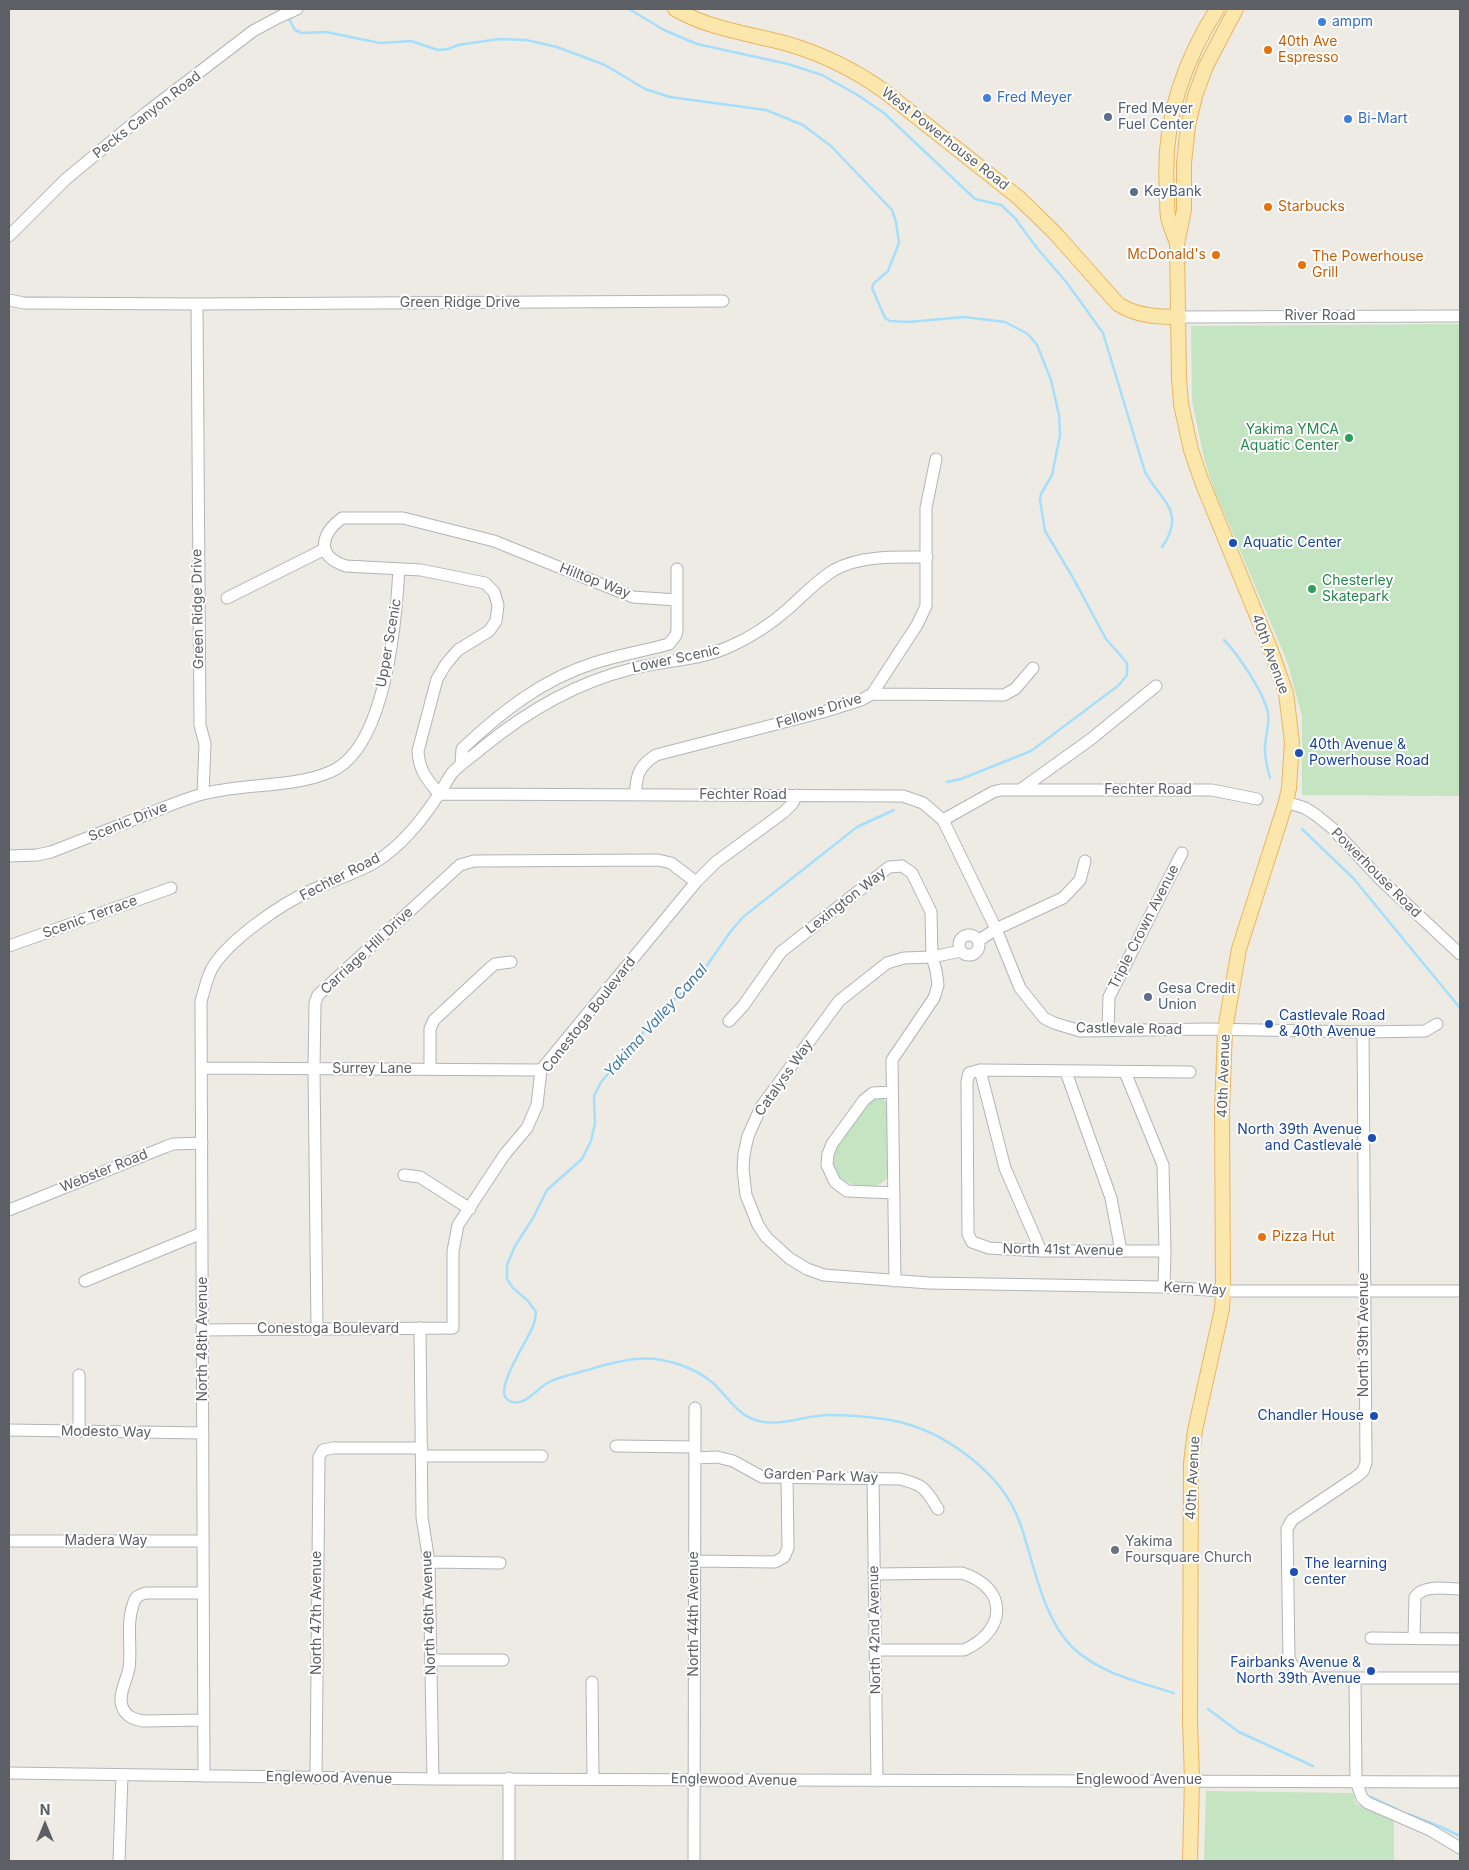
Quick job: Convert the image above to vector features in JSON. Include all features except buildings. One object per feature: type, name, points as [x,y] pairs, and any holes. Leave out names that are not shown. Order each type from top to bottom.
[{"type":"main road","name":"West Powerhouse Road","points":[[675,9],[706,23],[799,48],[866,78],[884,90],[1019,198],[1054,232],[1118,304],[1139,314],[1179,317]]},
{"type":"main road","points":[[1177,244],[1168,218],[1165,166],[1169,129],[1178,87],[1193,51],[1218,9]]},
{"type":"main road","points":[[1177,244],[1184,210],[1186,139],[1195,96],[1206,66],[1236,9]]},
{"type":"main road","name":"40th Avenue","points":[[1177,244],[1179,378],[1181,404],[1191,450],[1286,693],[1292,742],[1289,788],[1286,802],[1239,949],[1225,1030],[1222,1111],[1222,1309],[1195,1430],[1191,1463],[1190,1721],[1192,1780],[1190,1861]]},
{"type":"street","name":"Pecks Canyon Road","points":[[9,236],[66,180],[146,113],[253,31],[297,9]]},
{"type":"street","name":"Green Ridge Drive","points":[[9,300],[24,303],[197,304],[723,301]]},
{"type":"street","name":"Green Ridge Drive","points":[[197,304],[200,724],[205,744],[204,794]]},
{"type":"street","name":"River Road","points":[[1179,317],[1460,316]]},
{"type":"street","name":"Fellows Drive","points":[[636,795],[635,785],[639,770],[656,755],[823,712],[861,700],[872,694],[922,616],[926,606],[926,508],[936,459]]},
{"type":"street","name":"Hilltop Way","points":[[325,549],[327,531],[342,518],[403,518],[494,540],[633,597],[677,600]]},
{"type":"street","points":[[227,598],[325,549],[336,563],[346,566],[421,570],[485,583],[494,592],[498,605],[496,621],[489,631],[458,650],[446,664],[438,679],[418,751],[422,773],[439,794]]},
{"type":"street","name":"Lower Scenic","points":[[439,794],[461,764],[507,727],[545,703],[574,688],[632,668],[713,654],[748,638],[788,609],[812,586],[835,570],[853,563],[890,556],[927,557]]},
{"type":"street","name":"Upper Scenic","points":[[247,786],[306,780],[332,772],[351,758],[364,741],[370,728],[382,688],[388,661],[396,616],[399,569]]},
{"type":"street","points":[[461,764],[462,749],[512,706],[548,682],[592,664],[669,644],[676,635],[677,630],[677,569]]},
{"type":"street","points":[[872,694],[1004,695],[1015,688],[1033,668]]},
{"type":"street","points":[[1020,790],[1091,739],[1156,686]]},
{"type":"street","name":"Scenic Drive","points":[[9,856],[37,855],[51,852],[177,802],[204,794],[247,786]]},
{"type":"street","name":"Fechter Road","points":[[258,923],[309,891],[377,860],[408,833],[439,794],[903,796],[923,803],[943,820],[993,792],[1020,790],[1212,790],[1257,799]]},
{"type":"street","name":"Conestoga Boulevard","points":[[202,1330],[453,1328],[454,1240],[458,1225],[505,1154],[519,1139],[532,1118],[537,1105],[542,1070],[696,882],[716,862],[784,812],[797,795]]},
{"type":"street","name":"Powerhouse Road","points":[[1286,802],[1316,814],[1332,828],[1381,880],[1460,954]]},
{"type":"street","name":"Castlevale Road","points":[[943,820],[996,929],[1020,988],[1044,1018],[1066,1028],[1080,1031],[1225,1030],[1363,1032],[1424,1031],[1437,1024]]},
{"type":"street","name":"Triple Crown Avenue","points":[[1108,1031],[1109,997],[1182,853]]},
{"type":"street","name":"Carriage Hill Drive","points":[[317,1329],[314,1069],[315,1003],[318,995],[460,865],[474,861],[658,860],[671,863],[696,882]]},
{"type":"street","name":"Catalyss Way","points":[[929,1283],[824,1275],[801,1265],[776,1247],[758,1225],[746,1195],[743,1169],[748,1136],[761,1107],[839,1001],[887,963],[904,958],[932,957],[961,951],[958,945],[963,936],[970,934],[978,941],[996,929],[1064,898],[1080,880],[1085,861]]},
{"type":"street","name":"Lexington Way","points":[[730,1021],[743,1006],[781,952],[889,867],[902,866],[912,873],[931,912],[932,957],[936,970],[936,992],[892,1060],[895,1281]]},
{"type":"street","name":"Scenic Terrace","points":[[9,946],[172,888]]},
{"type":"street","name":"North 48th Avenue","points":[[204,1776],[201,1001],[215,963],[258,923]]},
{"type":"street","points":[[430,1069],[430,1029],[434,1020],[491,967],[496,964],[511,962]]},
{"type":"street","name":"North 39th Avenue","points":[[1355,1678],[1304,1678],[1294,1669],[1289,1659],[1287,1529],[1292,1520],[1356,1477],[1363,1471],[1366,1464],[1363,1032]]},
{"type":"street","name":"Surrey Lane","points":[[202,1068],[542,1070]]},
{"type":"street","points":[[1041,1251],[1005,1168],[980,1070],[1190,1072]]},
{"type":"street","name":"North 41st Avenue","points":[[980,1070],[969,1073],[967,1082],[968,1234],[972,1242],[988,1248],[1041,1251],[1166,1251]]},
{"type":"street","points":[[1066,1072],[1111,1198],[1121,1251]]},
{"type":"street","points":[[1125,1072],[1163,1164],[1166,1251],[1164,1287]]},
{"type":"street","points":[[892,1092],[873,1093],[864,1100],[832,1144],[828,1154],[827,1165],[835,1182],[846,1191],[894,1193]]},
{"type":"street","name":"Webster Road","points":[[9,1210],[165,1147],[174,1144],[202,1143]]},
{"type":"street","points":[[404,1175],[420,1177],[470,1209]]},
{"type":"street","points":[[85,1281],[202,1233]]},
{"type":"street","name":"Kern Way","points":[[929,1283],[1164,1287],[1223,1291],[1460,1291]]},
{"type":"street","points":[[420,1328],[422,1452],[542,1456]]},
{"type":"street","points":[[79,1375],[79,1431]]},
{"type":"street","name":"North 44th Avenue","points":[[694,1861],[695,1408]]},
{"type":"street","name":"Modesto Way","points":[[9,1430],[203,1433]]},
{"type":"street","points":[[616,1446],[695,1452]]},
{"type":"street","name":"North 47th Avenue","points":[[316,1778],[318,1464],[323,1450],[422,1452]]},
{"type":"street","name":"North 46th Avenue","points":[[422,1452],[422,1517],[430,1562],[432,1779]]},
{"type":"street","name":"Garden Park Way","points":[[695,1452],[732,1461],[762,1477],[900,1479],[917,1483],[927,1490],[938,1509]]},
{"type":"street","points":[[695,1561],[775,1562],[784,1557],[788,1548],[787,1478]]},
{"type":"street","name":"North 42nd Avenue","points":[[873,1478],[876,1781]]},
{"type":"street","name":"Madera Way","points":[[9,1541],[203,1541]]},
{"type":"street","points":[[430,1562],[500,1563]]},
{"type":"street","points":[[874,1574],[962,1573],[982,1582],[991,1591],[997,1602],[996,1621],[985,1638],[976,1645],[964,1650],[875,1650]]},
{"type":"street","points":[[1414,1638],[1415,1597],[1419,1592],[1430,1588],[1460,1589]]},
{"type":"street","points":[[203,1593],[146,1593],[138,1595],[135,1599],[131,1616],[129,1668],[121,1703],[126,1715],[142,1721],[204,1720]]},
{"type":"street","points":[[1371,1638],[1460,1638]]},
{"type":"street","points":[[432,1660],[503,1660]]},
{"type":"street","points":[[1460,1678],[1355,1678],[1356,1781],[1362,1798],[1368,1803],[1430,1830],[1460,1848]]},
{"type":"street","points":[[592,1682],[593,1778]]},
{"type":"street","name":"Englewood Avenue","points":[[9,1773],[432,1779],[1460,1782]]},
{"type":"street","points":[[119,1861],[122,1775]]},
{"type":"street","points":[[508,1861],[510,1778]]},
{"type":"green space","points":[[1460,324],[1460,796],[1302,795],[1302,716],[1287,661],[1213,487],[1204,458],[1192,401],[1191,326]]},
{"type":"green space","points":[[882,1098],[887,1103],[887,1178],[881,1183],[872,1186],[853,1184],[844,1180],[837,1173],[833,1164],[834,1153],[844,1134],[870,1101]]},
{"type":"green space","points":[[1206,1791],[1353,1793],[1356,1804],[1394,1819],[1394,1861],[1204,1861]]},
{"type":"waterway","points":[[629,9],[664,30],[697,44],[788,64],[822,75],[856,94],[884,113],[975,199],[1001,205],[1014,217],[1067,283],[1103,333],[1145,472],[1164,499],[1172,515],[1169,535],[1162,547]]},
{"type":"waterway","name":"Yakima Valley Canal","points":[[288,17],[295,30],[302,33],[326,32],[380,43],[411,41],[438,50],[499,39],[526,40],[557,47],[605,65],[645,89],[670,97],[766,110],[803,125],[831,146],[892,210],[899,243],[888,271],[874,283],[872,288],[885,318],[890,321],[908,322],[964,317],[1005,322],[1028,334],[1037,345],[1051,380],[1059,415],[1060,435],[1052,475],[1041,494],[1040,500],[1045,531],[1106,639],[1127,663],[1127,675],[1119,685],[1031,751],[961,779],[947,782]]},
{"type":"waterway","points":[[1224,640],[1250,674],[1266,705],[1268,726],[1265,752],[1270,778]]},
{"type":"waterway","name":"Yakima Valley Canal","points":[[894,810],[857,827],[743,917],[696,981],[664,1008],[601,1082],[594,1096],[595,1123],[591,1141],[582,1159],[547,1190],[533,1218],[515,1246],[507,1265],[507,1279],[536,1312],[534,1324],[509,1374],[504,1392],[506,1398],[510,1401],[521,1402],[549,1382],[560,1377],[607,1364],[645,1358],[666,1361],[686,1367],[705,1377],[737,1409],[755,1420],[773,1423],[829,1415],[867,1417],[910,1425],[930,1433],[949,1443],[985,1470],[1011,1504],[1020,1523],[1046,1605],[1053,1621],[1072,1647],[1094,1664],[1120,1676],[1174,1693]]},
{"type":"waterway","points":[[1302,829],[1354,879],[1460,1008]]},
{"type":"waterway","name":"Yakima Valley Canal","points":[[1208,1709],[1239,1732],[1313,1766]]},
{"type":"waterway","name":"Yakima Valley Canal","points":[[1371,1797],[1398,1810]]},
{"type":"waterway","name":"Yakima Valley Canal","points":[[1408,1814],[1460,1836]]},
{"type":"place","name":"ampm","points":[[1322,22]]},
{"type":"place","name":"40th Ave Espresso","points":[[1268,50]]},
{"type":"place","name":"Fred Meyer","points":[[987,98]]},
{"type":"place","name":"Fred Meyer Fuel Center","points":[[1108,117]]},
{"type":"place","name":"Bi-Mart","points":[[1348,119]]},
{"type":"place","name":"KeyBank","points":[[1134,192]]},
{"type":"place","name":"Starbucks","points":[[1268,207]]},
{"type":"place","name":"McDonald's","points":[[1216,255]]},
{"type":"place","name":"The Powerhouse Grill","points":[[1302,265]]},
{"type":"place","name":"Yakima YMCA Aquatic Center","points":[[1349,438]]},
{"type":"place","name":"Aquatic Center","points":[[1233,543]]},
{"type":"place","name":"Chesterley Skatepark","points":[[1312,589]]},
{"type":"place","name":"40th Avenue & Powerhouse Road","points":[[1299,753]]},
{"type":"place","name":"Gesa Credit Union","points":[[1148,997]]},
{"type":"place","name":"Castlevale Road & 40th Avenue","points":[[1269,1024]]},
{"type":"place","name":"North 39th Avenue and Castlevale","points":[[1372,1138]]},
{"type":"place","name":"Pizza Hut","points":[[1262,1237]]},
{"type":"place","name":"Chandler House","points":[[1374,1416]]},
{"type":"place","name":"Yakima Foursquare Church","points":[[1115,1550]]},
{"type":"place","name":"The learning center","points":[[1294,1572]]},
{"type":"place","name":"Fairbanks Avenue & North 39th Avenue","points":[[1371,1671]]}]
